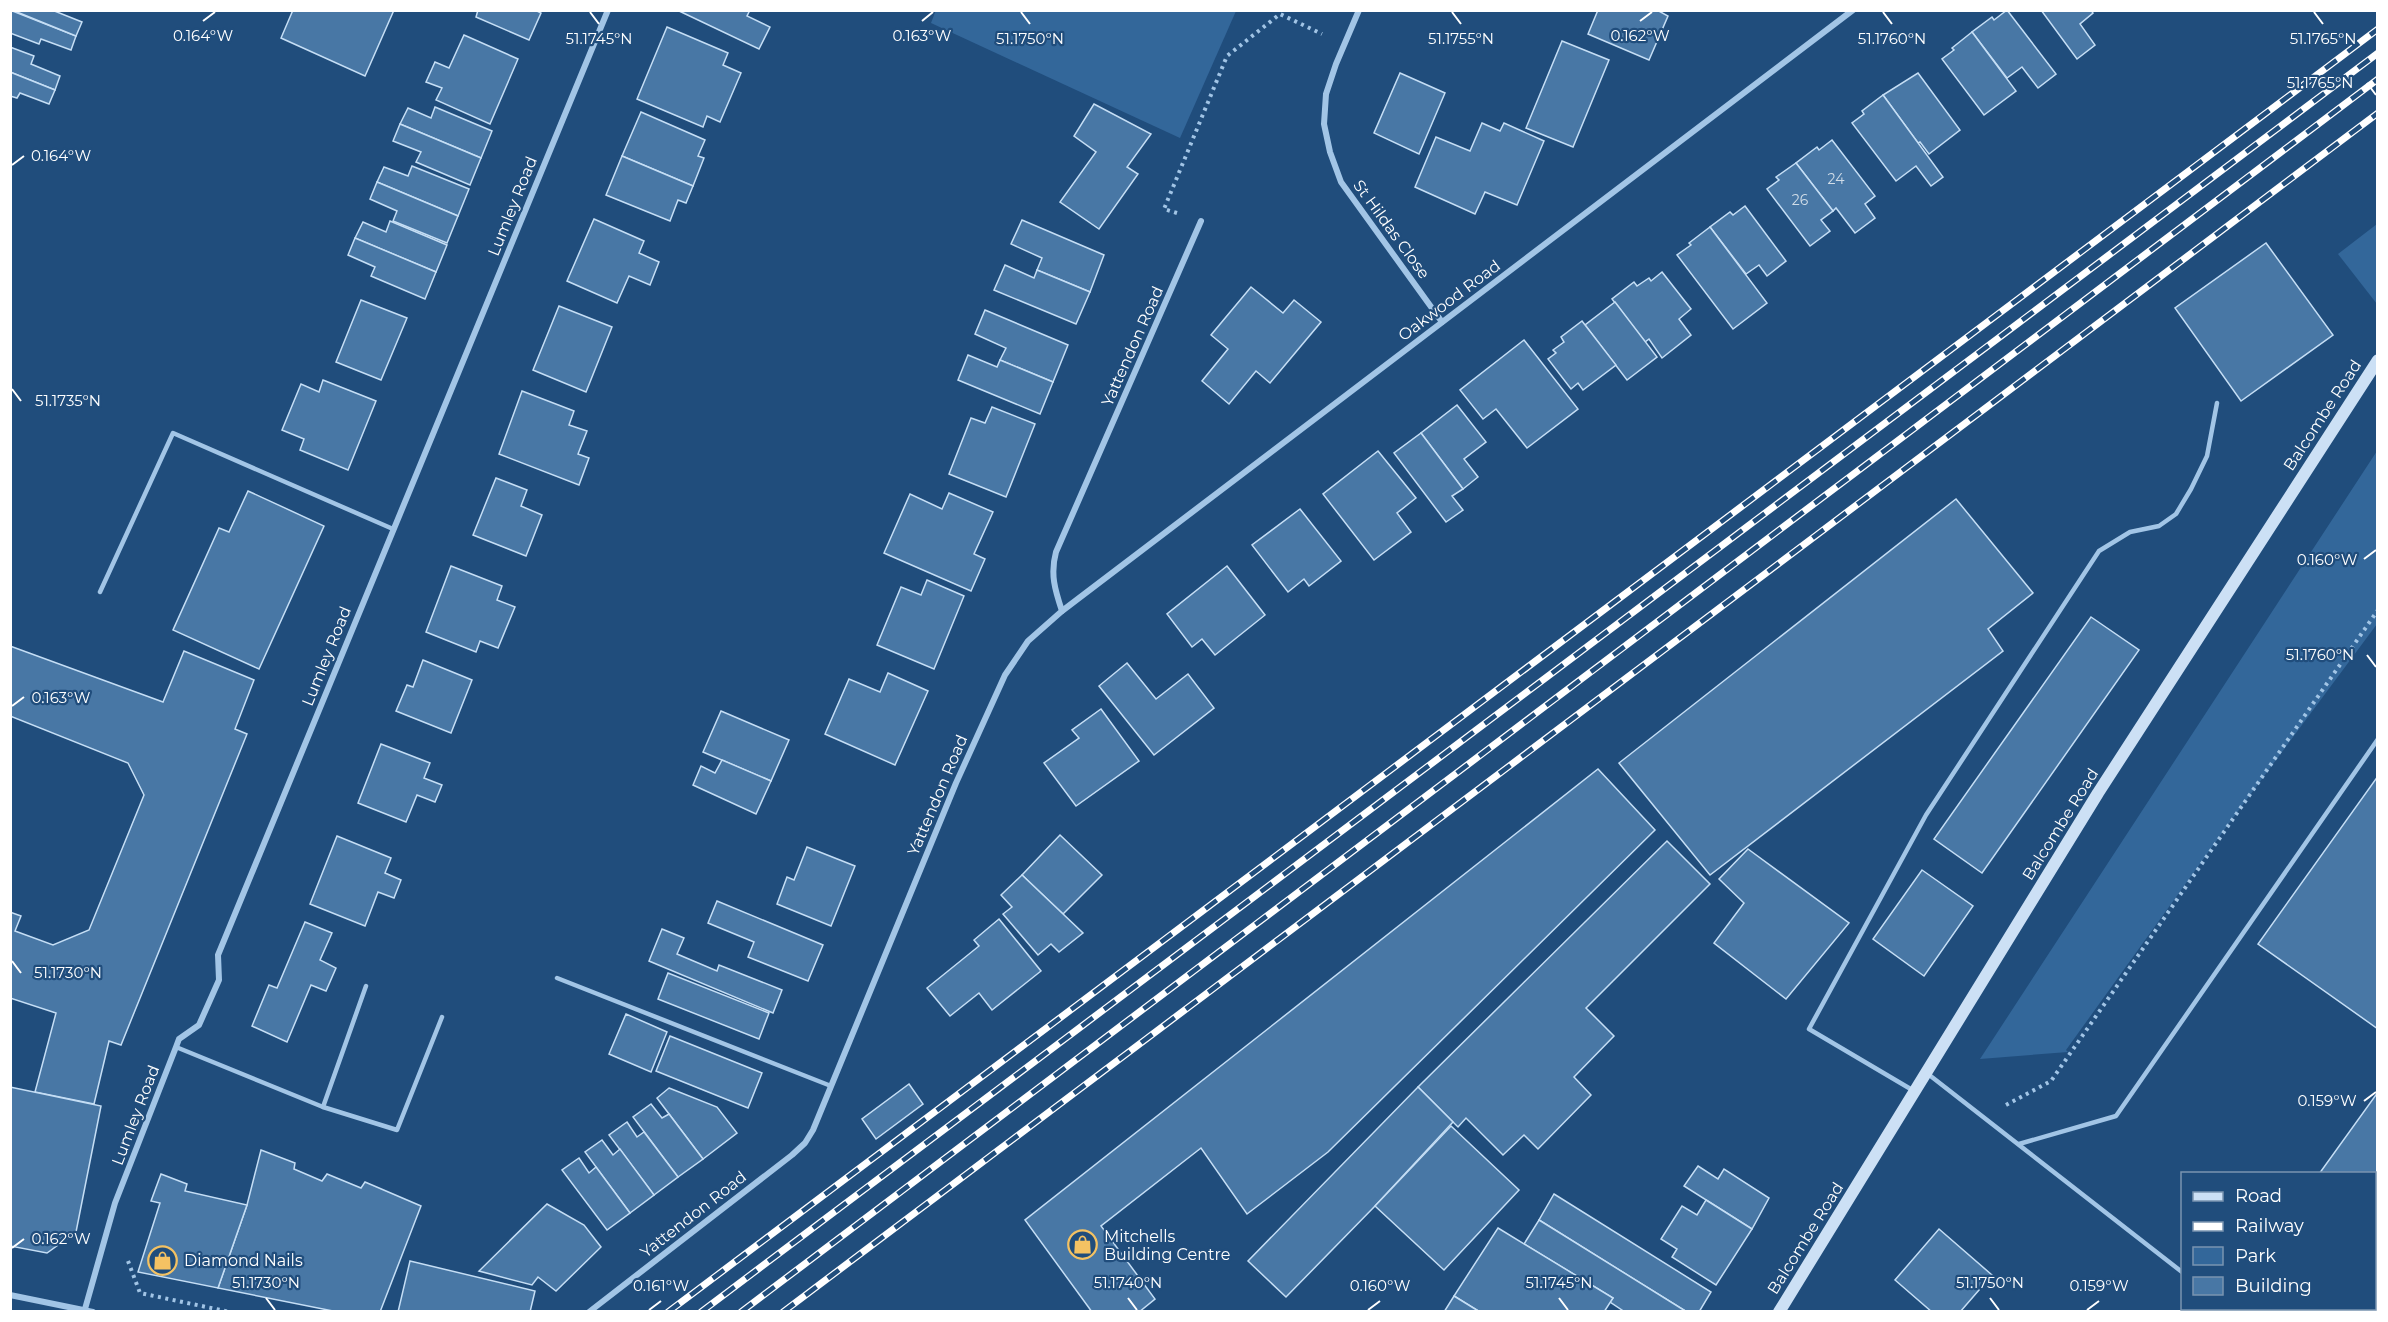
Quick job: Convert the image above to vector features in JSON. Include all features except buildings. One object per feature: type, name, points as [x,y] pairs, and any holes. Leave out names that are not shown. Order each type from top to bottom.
[{"type":"main road","name":"Balcombe Road","points":[[1779,1311],[2098,793],[2378,360]]},
{"type":"street","name":"Lumley Road","points":[[85,1310],[115,1203],[179,1039],[199,1025],[219,980],[218,955],[608,10]]},
{"type":"street","name":"St Hildas Close","points":[[1359,10],[1326,94],[1324,124],[1330,152],[1341,182],[1442,322]]},
{"type":"street","name":"Oakwood Road","points":[[1062,611],[1852,10]]},
{"type":"street","name":"Yattendon Road","points":[[589,1311],[805,1143],[813,1130],[956,783],[1005,675],[1028,640],[1062,611],[1054,588],[1052,568],[1056,552],[1201,222]]},
{"type":"street","points":[[10,1295],[93,1311]]},
{"type":"lane","points":[[1914,1091],[1809,1029],[1926,815],[2099,551],[2130,532],[2159,526],[2176,514],[2207,456],[2217,403]]},
{"type":"lane","points":[[100,592],[173,432],[393,529]]},
{"type":"lane","points":[[2019,1144],[2116,1116],[2378,739]]},
{"type":"lane","points":[[557,978],[831,1086]]},
{"type":"lane","points":[[323,1107],[366,986]]},
{"type":"lane","points":[[176,1047],[323,1107],[397,1130],[442,1017]]},
{"type":"lane","points":[[1926,1072],[2181,1271]]},
{"type":"path","points":[[1201,222],[1164,209],[1227,56],[1280,14],[1345,45]]},
{"type":"path","points":[[1985,1117],[2051,1081],[2378,610]]},
{"type":"path","points":[[128,1261],[140,1293],[230,1311]]},
{"type":"green space","points":[[936,10],[1236,11],[1180,138],[931,23]]},
{"type":"green space","points":[[2377,224],[2377,304],[2338,254]]},
{"type":"green space","points":[[2377,451],[2377,624],[2230,822],[2066,1050],[2068,1052],[1980,1059]]},
{"type":"railway","points":[[668,1312],[2378,29]]},
{"type":"railway","points":[[701,1312],[2378,53]]},
{"type":"railway","points":[[741,1312],[2378,79]]},
{"type":"railway","points":[[783,1312],[2378,113]]},
{"type":"place","name":"Mitchells Building Centre","points":[[1083,1245]]},
{"type":"place","name":"Diamond Nails","points":[[163,1260]]}]
